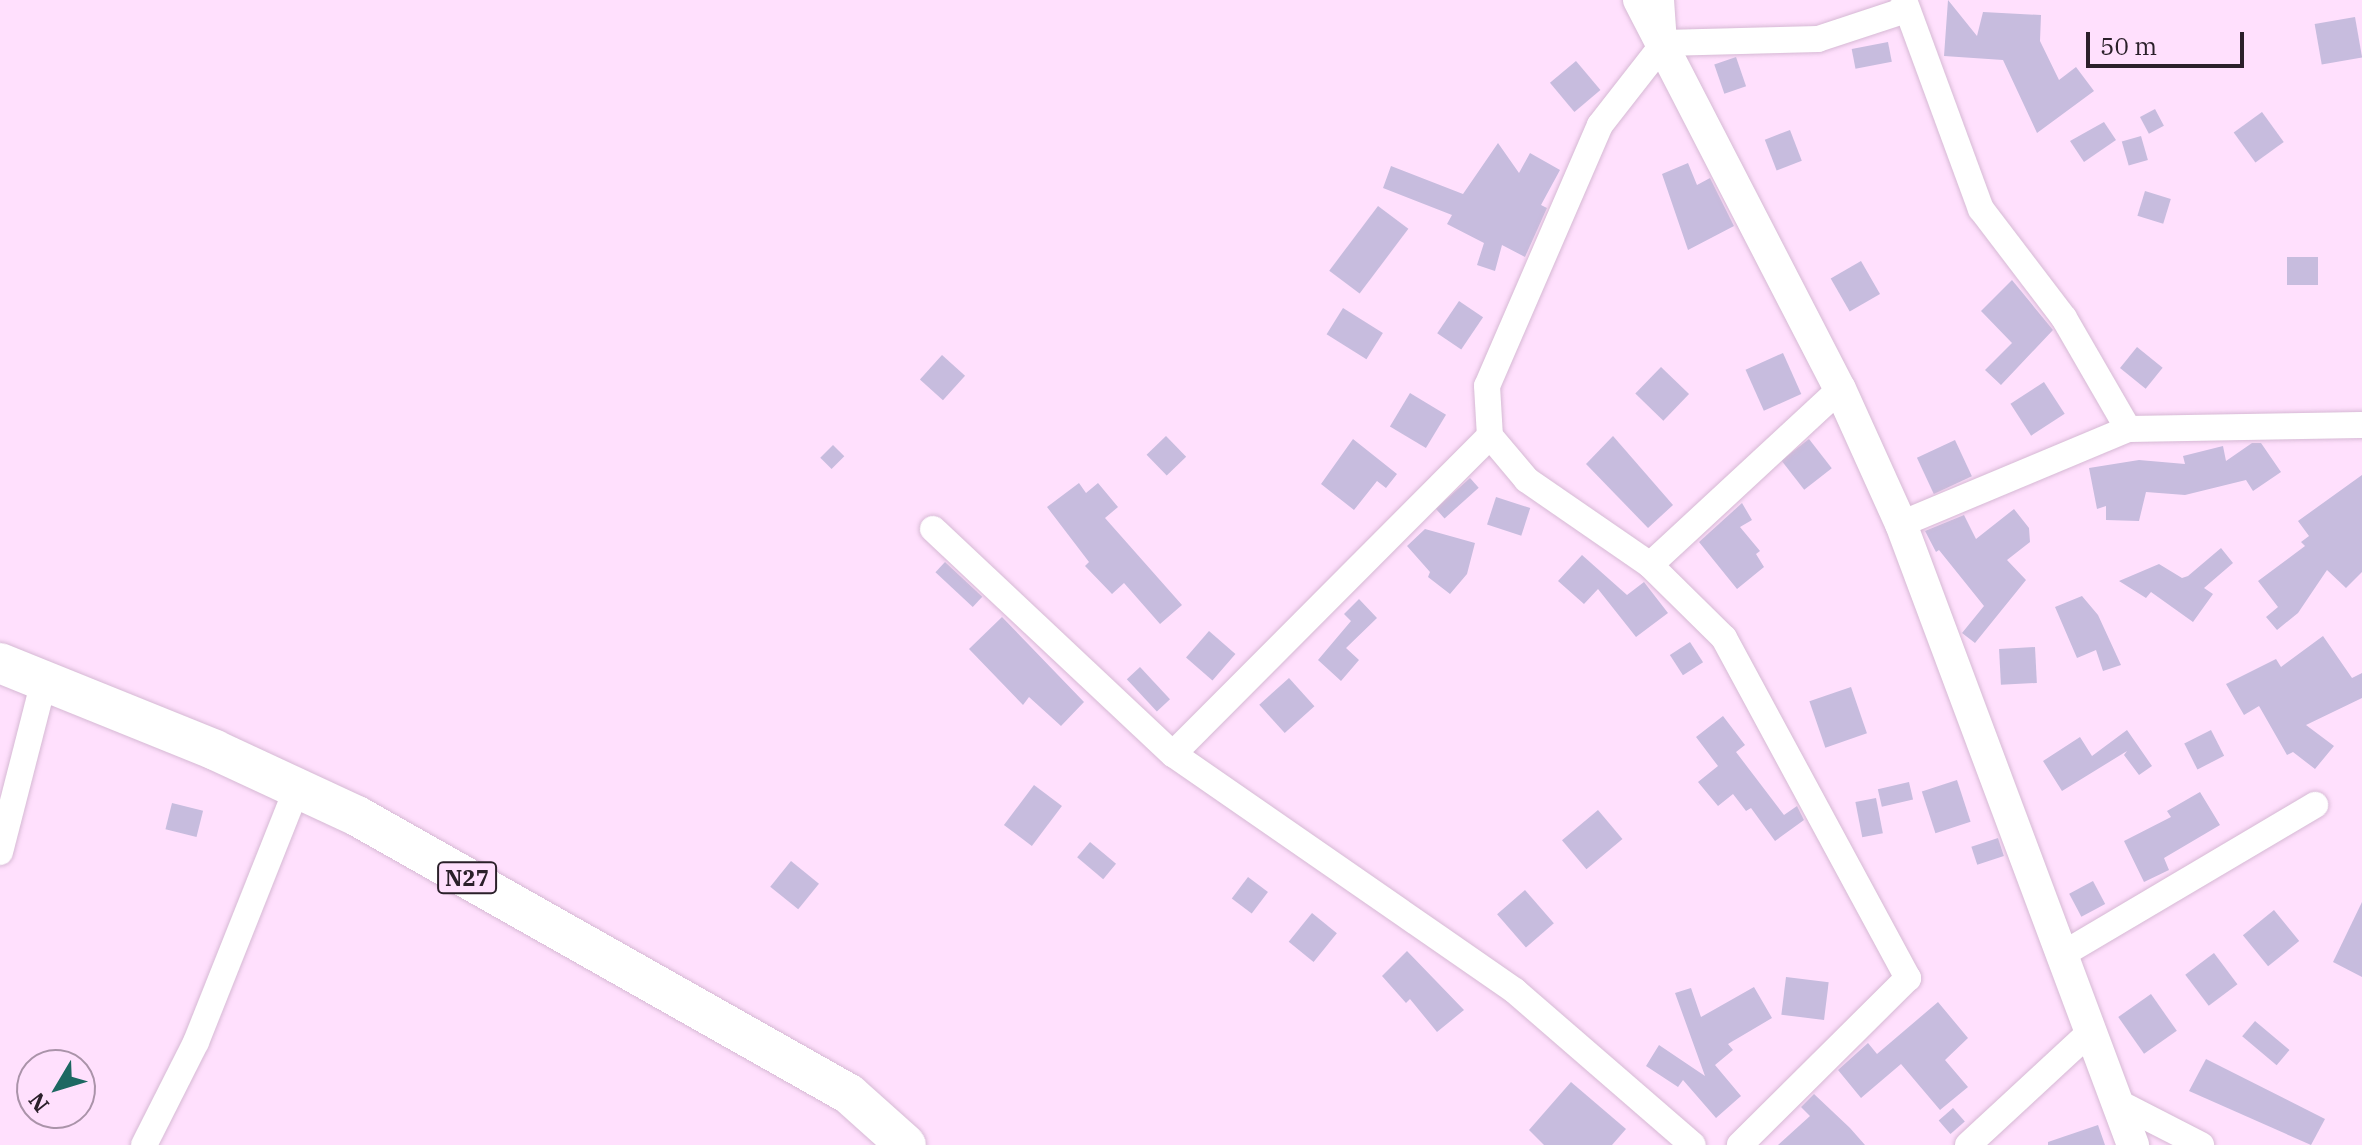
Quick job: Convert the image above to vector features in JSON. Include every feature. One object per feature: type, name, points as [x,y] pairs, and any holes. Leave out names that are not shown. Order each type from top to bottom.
[{"type":"main road","name":"N27","points":[[0,663],[357,816],[827,1081],[906,1145]]},
{"type":"street","points":[[1639,0],[1664,43],[1840,389],[1901,524],[2121,1104],[2133,1145]]},
{"type":"street","points":[[1661,0],[1664,43],[1600,125],[1487,386],[1490,436],[1527,480],[1650,565],[1724,638],[1908,978],[1740,1145]]},
{"type":"street","points":[[1664,43],[1818,39],[1905,5],[1981,209],[2064,318],[2128,429]]},
{"type":"street","points":[[1650,565],[1840,389]]},
{"type":"street","points":[[1901,524],[2128,429],[2362,425]]},
{"type":"street","points":[[1173,754],[1490,436]]},
{"type":"street","points":[[933,529],[1173,754],[1515,991],[1693,1145]]},
{"type":"street","points":[[0,852],[44,681]]},
{"type":"street","points":[[144,1145],[196,1042],[297,788]]},
{"type":"street","points":[[2063,954],[2315,805]]},
{"type":"street","points":[[1968,1145],[2092,1030]]},
{"type":"street","points":[[2121,1104],[2201,1145]]},
{"type":"building","points":[[1948,0],[1977,36],[1983,12],[2041,15],[2040,41],[2059,80],[2076,67],[2094,91],[2037,133],[2003,60],[1944,56]]},
{"type":"building","points":[[2355,17],[2362,57],[2322,64],[2315,24]]},
{"type":"building","points":[[1888,42],[1892,62],[1855,69],[1852,49]]},
{"type":"building","points":[[1736,57],[1746,86],[1724,94],[1714,64]]},
{"type":"building","points":[[1576,61],[1600,90],[1574,112],[1550,83]]},
{"type":"building","points":[[2155,109],[2164,126],[2149,134],[2140,117]]},
{"type":"building","points":[[2262,112],[2284,142],[2255,163],[2234,133]]},
{"type":"building","points":[[2104,122],[2116,140],[2084,162],[2070,141]]},
{"type":"building","points":[[1790,130],[1802,161],[1777,170],[1765,140]]},
{"type":"building","points":[[2141,136],[2148,160],[2129,166],[2122,142]]},
{"type":"building","points":[[1498,143],[1519,173],[1530,153],[1560,170],[1541,205],[1547,208],[1525,257],[1502,245],[1495,271],[1477,265],[1484,243],[1447,224],[1452,215],[1383,188],[1391,166],[1463,194]]},
{"type":"building","points":[[1688,163],[1697,185],[1710,178],[1734,226],[1688,250],[1662,174]]},
{"type":"building","points":[[2145,191],[2171,199],[2163,224],[2137,216]]},
{"type":"building","points":[[1378,206],[1408,229],[1360,294],[1329,271]]},
{"type":"building","points":[[2287,257],[2318,257],[2318,285],[2287,285]]},
{"type":"building","points":[[1861,261],[1880,294],[1850,311],[1831,278]]},
{"type":"building","points":[[2012,280],[2053,330],[2001,385],[1985,370],[2012,343],[1981,311]]},
{"type":"building","points":[[1459,301],[1483,317],[1461,350],[1437,333]]},
{"type":"building","points":[[1343,308],[1383,333],[1366,359],[1327,334]]},
{"type":"building","points":[[2137,347],[2163,368],[2146,389],[2120,368]]},
{"type":"building","points":[[1783,353],[1801,394],[1764,411],[1746,370]]},
{"type":"building","points":[[942,355],[965,376],[943,400],[920,380]]},
{"type":"building","points":[[1661,367],[1689,394],[1663,421],[1635,394]]},
{"type":"building","points":[[2044,382],[2065,414],[2031,436],[2010,404]]},
{"type":"building","points":[[1410,393],[1446,415],[1426,448],[1390,426]]},
{"type":"building","points":[[1166,436],[1186,457],[1167,476],[1147,455]]},
{"type":"building","points":[[1613,436],[1673,505],[1648,528],[1586,464]]},
{"type":"building","points":[[1353,439],[1397,474],[1386,488],[1377,481],[1354,510],[1321,484]]},
{"type":"building","points":[[1809,439],[1832,468],[1804,490],[1781,461]]},
{"type":"building","points":[[1955,440],[1972,476],[1934,494],[1917,458]]},
{"type":"building","points":[[2252,443],[2261,443],[2281,472],[2253,491],[2246,480],[2185,495],[2146,492],[2139,521],[2106,520],[2106,506],[2097,509],[2089,468],[2139,460],[2185,464],[2183,456],[2223,446],[2226,461]]},
{"type":"building","points":[[833,445],[844,456],[832,469],[820,458]]},
{"type":"building","points":[[2362,475],[2362,572],[2346,588],[2327,570],[2298,613],[2277,630],[2266,617],[2278,607],[2258,581],[2305,546],[2301,542],[2309,536],[2298,521]]},
{"type":"building","points":[[1470,478],[1479,488],[1445,518],[1436,509]]},
{"type":"building","points":[[1079,483],[1086,493],[1098,483],[1118,507],[1105,518],[1182,605],[1160,624],[1124,583],[1112,594],[1085,566],[1089,562],[1047,507]]},
{"type":"building","points":[[1496,497],[1530,508],[1521,536],[1487,525]]},
{"type":"building","points":[[1742,503],[1752,520],[1740,527],[1760,551],[1756,554],[1764,567],[1737,589],[1699,542]]},
{"type":"building","points":[[2014,509],[2029,528],[2030,542],[2007,560],[2026,580],[1975,643],[1962,633],[1984,606],[1939,550],[1936,552],[1925,531],[1964,515],[1976,539]]},
{"type":"building","points":[[1425,529],[1475,543],[1467,574],[1450,594],[1428,577],[1430,572],[1407,546]]},
{"type":"building","points":[[2221,548],[2233,563],[2204,588],[2213,594],[2193,622],[2151,592],[2146,598],[2119,581],[2159,564],[2182,578]]},
{"type":"building","points":[[1582,555],[1627,595],[1644,582],[1668,613],[1636,637],[1598,589],[1584,604],[1558,581]]},
{"type":"building","points":[[945,562],[982,597],[973,607],[935,572]]},
{"type":"building","points":[[2082,596],[2098,615],[2121,665],[2103,671],[2096,650],[2077,658],[2055,607]]},
{"type":"building","points":[[1359,599],[1377,618],[1346,648],[1359,660],[1341,681],[1318,660],[1351,621],[1344,614]]},
{"type":"building","points":[[1002,617],[1084,702],[1061,726],[1029,697],[1023,705],[969,649]]},
{"type":"building","points":[[1209,631],[1235,654],[1212,680],[1186,657]]},
{"type":"building","points":[[2323,636],[2352,678],[2362,673],[2362,698],[2306,725],[2334,746],[2315,769],[2293,752],[2287,755],[2259,706],[2244,715],[2226,684],[2276,659],[2281,667]]},
{"type":"building","points":[[1690,642],[1703,662],[1683,675],[1670,655]]},
{"type":"building","points":[[2035,647],[2037,683],[2001,685],[1999,649]]},
{"type":"building","points":[[1140,667],[1170,699],[1157,711],[1127,679]]},
{"type":"building","points":[[1289,678],[1314,706],[1285,733],[1259,705]]},
{"type":"building","points":[[1851,687],[1867,733],[1825,748],[1809,701]]},
{"type":"building","points":[[1723,716],[1745,745],[1736,752],[1784,815],[1797,806],[1804,820],[1775,841],[1751,808],[1746,811],[1733,794],[1718,806],[1698,782],[1718,766],[1696,737]]},
{"type":"building","points":[[2127,730],[2152,766],[2139,775],[2124,755],[2127,751],[2062,791],[2043,761],[2080,737],[2092,756]]},
{"type":"building","points":[[2211,730],[2224,756],[2197,769],[2184,744]]},
{"type":"building","points":[[1957,780],[1971,822],[1935,833],[1922,791]]},
{"type":"building","points":[[1909,782],[1913,800],[1882,807],[1878,789]]},
{"type":"building","points":[[1034,785],[1062,806],[1032,846],[1004,825]]},
{"type":"building","points":[[2200,792],[2220,825],[2164,858],[2169,870],[2144,882],[2124,841],[2171,817],[2167,811]]},
{"type":"building","points":[[1876,798],[1883,833],[1862,837],[1855,802]]},
{"type":"building","points":[[172,803],[203,811],[197,837],[165,829]]},
{"type":"building","points":[[1598,810],[1622,839],[1586,869],[1562,840]]},
{"type":"building","points":[[1998,838],[2004,856],[1977,865],[1971,847]]},
{"type":"building","points":[[1090,842],[1116,864],[1103,879],[1077,857]]},
{"type":"building","points":[[791,861],[819,884],[798,909],[770,887]]},
{"type":"building","points":[[1248,877],[1268,892],[1252,914],[1232,899]]},
{"type":"building","points":[[2093,881],[2105,904],[2081,917],[2069,894]]},
{"type":"building","points":[[1525,890],[1554,923],[1526,947],[1497,914]]},
{"type":"building","points":[[2362,902],[2362,977],[2333,962]]},
{"type":"building","points":[[2274,910],[2299,941],[2268,966],[2243,935]]},
{"type":"building","points":[[1312,913],[1337,933],[1314,962],[1289,942]]},
{"type":"building","points":[[1407,951],[1464,1010],[1437,1032],[1410,999],[1406,1003],[1382,976]]},
{"type":"building","points":[[2214,953],[2237,984],[2209,1006],[2185,975]]},
{"type":"building","points":[[1786,977],[1829,982],[1824,1020],[1781,1015]]},
{"type":"building","points":[[1754,987],[1772,1018],[1728,1044],[1733,1050],[1715,1065],[1741,1096],[1716,1118],[1683,1080],[1678,1087],[1646,1066],[1659,1045],[1705,1076],[1675,993],[1691,988],[1701,1017]]},
{"type":"building","points":[[2151,994],[2177,1031],[2144,1054],[2118,1017]]},
{"type":"building","points":[[1938,1002],[1968,1038],[1945,1060],[1968,1087],[1940,1110],[1901,1064],[1861,1098],[1838,1070],[1868,1043],[1877,1054]]},
{"type":"building","points":[[2255,1021],[2289,1050],[2277,1065],[2242,1036]]},
{"type":"building","points":[[2206,1059],[2325,1119],[2311,1145],[2189,1091]]},
{"type":"building","points":[[1571,1082],[1626,1129],[1612,1145],[1544,1145],[1529,1130]]},
{"type":"building","points":[[1814,1094],[1865,1145],[1778,1145],[1810,1116],[1801,1107]]},
{"type":"building","points":[[1953,1108],[1965,1122],[1950,1134],[1939,1120]]},
{"type":"building","points":[[2098,1125],[2105,1145],[2048,1145],[2048,1142]]}]
